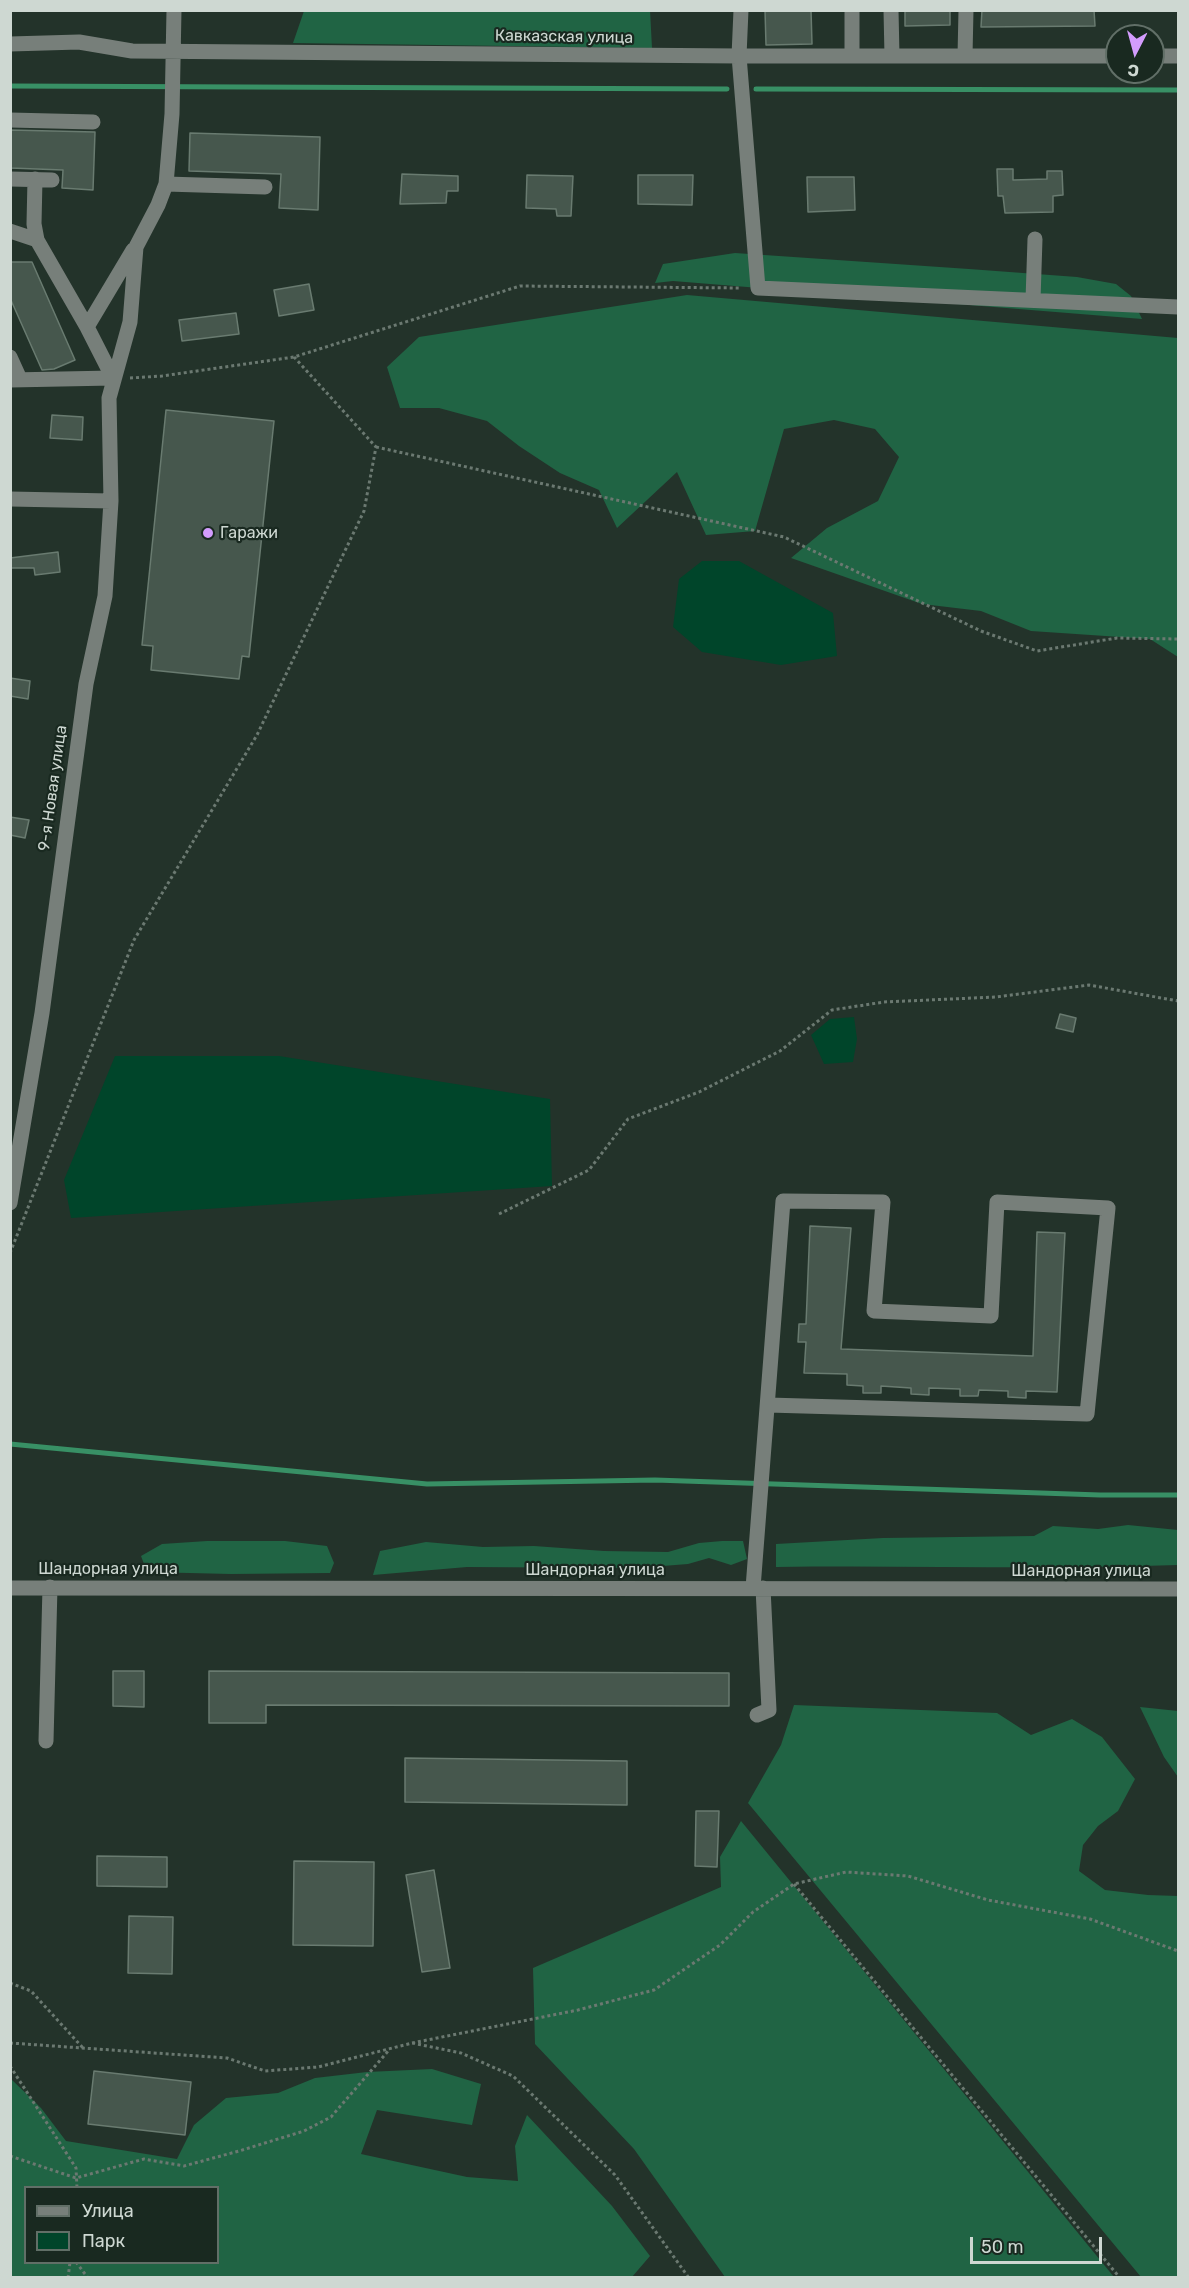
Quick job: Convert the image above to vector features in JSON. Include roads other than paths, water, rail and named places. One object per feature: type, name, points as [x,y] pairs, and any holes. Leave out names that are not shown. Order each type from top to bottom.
[{"type":"street","points":[[87,327],[136,247],[158,205],[166,184],[172,114],[174,10]]},
{"type":"street","points":[[741,10],[739,56],[758,288],[1179,307]]},
{"type":"street","points":[[852,10],[852,56]]},
{"type":"street","points":[[891,10],[892,56]]},
{"type":"street","points":[[965,56],[966,10]]},
{"type":"street","name":"Кавказская улица","points":[[10,44],[79,42],[173,57],[1105,56]]},
{"type":"street","points":[[10,120],[93,122]]},
{"type":"street","points":[[10,178],[52,180]]},
{"type":"street","points":[[10,357],[16,379],[113,378],[87,327],[37,240],[34,224],[35,179]]},
{"type":"street","points":[[166,184],[265,187]]},
{"type":"street","points":[[10,231],[37,240]]},
{"type":"street","points":[[1033,300],[1035,239]]},
{"type":"street","name":"9-я Новая улица","points":[[10,1203],[42,1012],[86,684],[105,596],[111,501],[107,412],[113,378],[130,322],[136,247]]},
{"type":"street","points":[[10,499],[111,501]]},
{"type":"street","points":[[757,1715],[769,1710],[758,1588],[768,1405],[783,1201],[883,1202],[874,1311],[991,1316],[997,1202],[1107,1208],[1087,1414],[768,1405]]},
{"type":"street","points":[[46,1741],[50,1587]]},
{"type":"street","name":"Шандорная улица","points":[[10,1588],[1179,1589]]},
{"type":"waterway","points":[[10,86],[727,89]]},
{"type":"waterway","points":[[756,89],[1178,90]]},
{"type":"waterway","points":[[10,1444],[427,1484],[655,1480],[1100,1495],[1178,1495]]},
{"type":"place","name":"Гаражи","points":[[208,533]]}]
